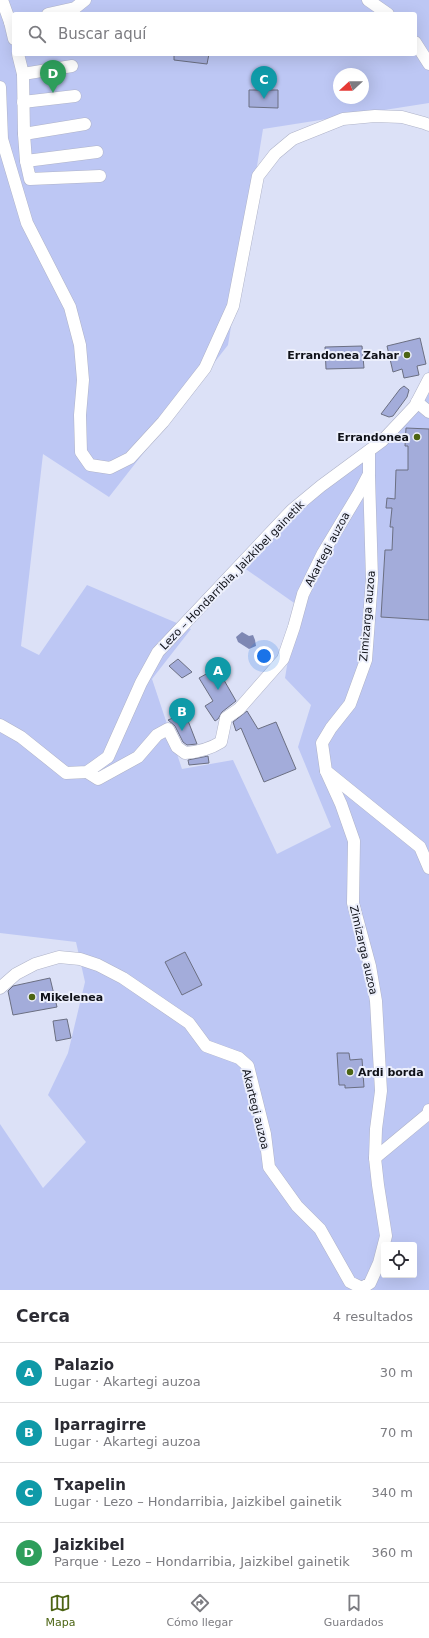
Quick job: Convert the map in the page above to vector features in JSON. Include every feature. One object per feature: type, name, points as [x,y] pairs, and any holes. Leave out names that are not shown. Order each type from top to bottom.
[{"type":"street","points":[[2,0],[12,22]]},
{"type":"street","points":[[57,12],[75,8],[85,0]]},
{"type":"street","points":[[368,0],[385,12]]},
{"type":"street","points":[[417,45],[429,64]]},
{"type":"street","points":[[18,56],[23,74],[24,134],[26,161],[30,179],[100,176]]},
{"type":"street","points":[[23,74],[72,66]]},
{"type":"street","points":[[0,87],[2,138],[27,223],[70,308],[80,344],[83,380],[80,415],[81,452],[90,465],[110,468],[130,458],[163,422],[205,368],[233,306],[258,176],[275,154],[293,139],[343,119],[375,116],[402,116],[429,125]]},
{"type":"street","points":[[23,102],[75,96]]},
{"type":"street","points":[[24,134],[85,124]]},
{"type":"street","points":[[26,161],[97,152]]},
{"type":"street","name":"Lezo – Hondarribia, Jaizkibel gainetik","points":[[87,772],[108,757],[141,683],[158,652],[292,510],[321,486],[382,441],[417,402],[429,379]]},
{"type":"street","points":[[417,402],[429,412]]},
{"type":"street","name":"Akartegi auzoa","points":[[87,772],[98,779],[138,757],[157,735],[168,729],[176,747],[185,753],[212,748],[221,742],[226,718],[239,709],[283,659],[303,594],[323,553],[369,474],[369,451]]},
{"type":"street","name":"Zimizarga auzoa","points":[[362,1289],[370,1283],[379,1263],[386,1236],[378,1185],[376,1158],[376,1129],[381,1091],[376,1001],[370,966],[353,903],[354,841],[341,804],[326,771],[322,743],[331,728],[350,704],[366,660],[372,579],[369,474]]},
{"type":"street","points":[[0,725],[21,737],[66,773],[87,772]]},
{"type":"street","points":[[326,771],[420,847],[429,868]]},
{"type":"street","name":"Akartegi auzoa","points":[[0,988],[16,974],[35,964],[58,957],[80,959],[98,965],[123,978],[189,1023],[206,1046],[239,1058],[248,1066],[264,1134],[269,1168],[297,1206],[320,1229],[350,1282],[362,1289]]},
{"type":"street","points":[[376,1158],[428,1114],[429,1110]]},
{"type":"shaded area","points":[[0,0],[429,0],[429,103],[263,129],[228,345],[109,497],[43,454],[21,646],[39,655],[87,585],[191,629],[152,679],[182,769],[233,760],[277,854],[331,827],[298,747],[311,705],[285,678],[297,605],[240,565],[427,392],[429,367],[429,1290],[0,1290],[0,1124],[43,1188],[86,1142],[48,1095],[68,1053],[85,982],[76,942],[0,933]]},
{"type":"shaded area","points":[[242,632],[249,636],[253,635],[256,646],[249,649],[238,642],[236,637]]},
{"type":"building","points":[[174,56],[209,56],[207,64],[174,60]]},
{"type":"building","points":[[249,90],[278,90],[278,108],[249,107]]},
{"type":"building","name":"Errandonea Zahar","points":[[420,338],[426,364],[417,366],[419,375],[404,378],[402,369],[393,372],[387,346]]},
{"type":"building","points":[[362,346],[364,368],[326,369],[325,347]]},
{"type":"building","points":[[404,386],[409,390],[407,397],[393,416],[389,417],[381,414],[400,389]]},
{"type":"building","points":[[406,428],[429,429],[429,620],[381,617],[385,550],[392,550],[393,527],[390,527],[392,508],[386,508],[387,498],[395,499],[396,470],[408,470],[408,446],[405,446]]},
{"type":"building","points":[[178,659],[192,672],[182,678],[169,666]]},
{"type":"building","points":[[217,668],[236,701],[222,712],[215,721],[205,706],[213,701],[199,678]]},
{"type":"building","points":[[247,711],[258,729],[276,722],[296,769],[264,782],[241,728],[236,731],[233,722]]},
{"type":"building","points":[[185,713],[197,744],[187,745],[183,742],[175,726],[168,720]]},
{"type":"building","points":[[208,756],[209,763],[189,765],[188,760]]},
{"type":"building","points":[[185,952],[202,985],[182,995],[165,962]]},
{"type":"building","name":"Mikelenea","points":[[50,978],[57,1007],[13,1015],[8,991],[13,986]]},
{"type":"building","points":[[67,1019],[71,1038],[56,1041],[53,1021]]},
{"type":"building","name":"Ardi borda","points":[[337,1053],[349,1053],[350,1060],[362,1059],[364,1087],[345,1088],[345,1085],[339,1085]]},
{"type":"place","name":"Jaizkibel","points":[[53,93]]},
{"type":"place","name":"Txapelin","points":[[264,99]]},
{"type":"place","name":"Errandonea Zahar","points":[[407,355]]},
{"type":"place","name":"Errandonea","points":[[417,437]]},
{"type":"place","name":"Palazio","points":[[218,690]]},
{"type":"place","name":"Iparragirre","points":[[182,731]]},
{"type":"place","name":"Mikelenea","points":[[32,997]]},
{"type":"place","name":"Ardi borda","points":[[350,1072]]}]
